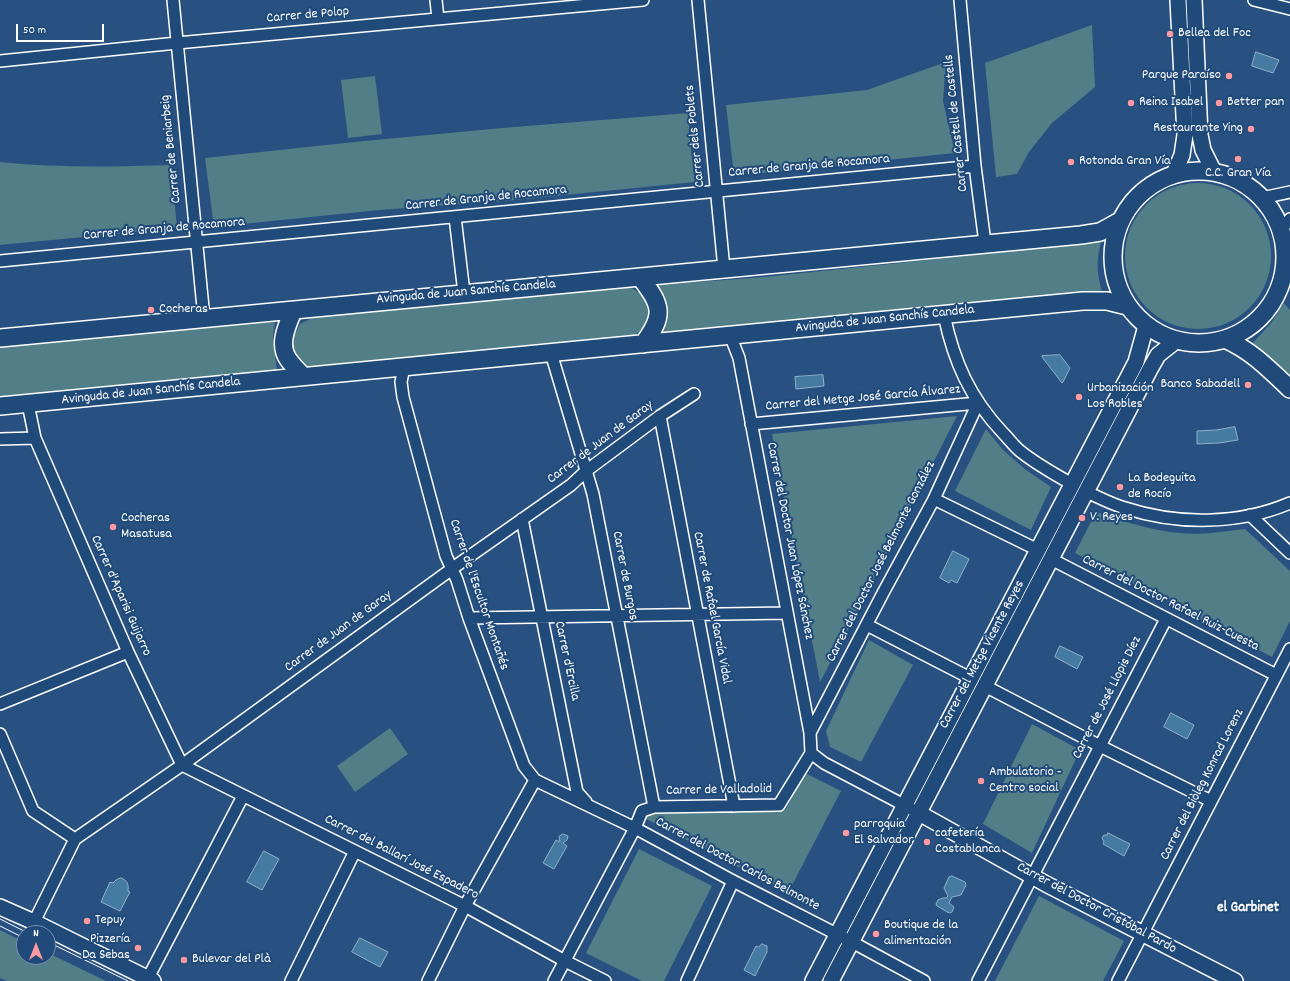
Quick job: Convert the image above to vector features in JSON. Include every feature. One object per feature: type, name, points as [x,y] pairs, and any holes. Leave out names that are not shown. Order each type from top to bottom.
[{"type":"main road","points":[[1194,170],[1214,172],[1228,175],[1252,189],[1286,224],[1284,273],[1278,291],[1268,308],[1260,318],[1238,334],[1225,339],[1201,343],[1177,340],[1146,326],[1127,306],[1118,288],[1113,270],[1113,245],[1120,222],[1127,208],[1136,197],[1148,187],[1160,179],[1174,174],[1194,170]]},
{"type":"main road","name":"Avinguda de Juan Sanchís Candela","points":[[0,338],[1100,232],[1120,222]]},
{"type":"main road","points":[[1284,273],[1290,291]]},
{"type":"main road","points":[[640,277],[654,295],[658,305],[658,316],[653,331],[643,344]]},
{"type":"main road","name":"Avinguda de Juan Sanchís Candela","points":[[0,406],[1083,301],[1107,301],[1127,306]]},
{"type":"main road","points":[[292,311],[284,334],[283,344],[288,359],[303,376]]},
{"type":"main road","points":[[1225,339],[1240,346],[1255,357],[1290,389]]},
{"type":"street","name":"Carrer de Beniarbeig","points":[[173,0],[204,318]]},
{"type":"street","points":[[436,0],[438,19]]},
{"type":"street","name":"Carrer de Polop","points":[[0,61],[176,43],[643,0]]},
{"type":"street","name":"Carrer dels Poblets","points":[[698,0],[724,269]]},
{"type":"street","name":"Carrer Castell de Castells","points":[[960,0],[985,243]]},
{"type":"street","points":[[1174,174],[1182,155],[1185,135],[1178,0]]},
{"type":"street","points":[[1194,0],[1200,135],[1203,150],[1214,172]]},
{"type":"street","points":[[1254,0],[1290,9]]},
{"type":"street","name":"Carrer de Granja de Rocamora","points":[[0,261],[976,166]]},
{"type":"street","points":[[1262,198],[1290,192]]},
{"type":"street","points":[[455,217],[464,293]]},
{"type":"street","points":[[944,314],[948,338],[963,376],[978,403],[996,425],[1020,450],[1044,469],[1072,484]]},
{"type":"street","name":"Carrer del Metge Vicente Reyes","points":[[812,981],[905,806],[970,678],[1136,362],[1146,326]]},
{"type":"street","name":"Carrer del Doctor Juan López Sánchez","points":[[730,335],[739,358],[810,734],[811,753]]},
{"type":"street","name":"Carrer del Metge Vicente Reyes","points":[[831,981],[1085,492],[1158,355],[1177,340]]},
{"type":"street","name":"Carrer de Burgos","points":[[551,353],[593,494],[654,807]]},
{"type":"street","name":"Carrer de l'Escultor Montañés","points":[[404,367],[401,382],[402,397],[446,556],[457,580],[469,618],[524,766],[535,780]]},
{"type":"street","name":"Carrer de Juan de Garay","points":[[34,922],[75,839],[182,765],[452,569],[571,485],[586,470],[660,416],[694,394]]},
{"type":"street","name":"Carrer del Metge José García Álvarez","points":[[751,424],[978,403]]},
{"type":"street","name":"Carrer del Doctor José Belmonte González","points":[[810,734],[934,499],[978,403]]},
{"type":"street","name":"Carrer d'Aparisi Guijarro","points":[[28,404],[35,438],[128,652],[182,765]]},
{"type":"street","name":"Carrer de Rafael García Vidal","points":[[660,416],[734,806]]},
{"type":"street","points":[[0,439],[35,438]]},
{"type":"street","points":[[1085,492],[1124,508],[1165,518],[1208,520],[1250,515],[1281,507],[1290,503]]},
{"type":"street","points":[[934,499],[1038,550]]},
{"type":"street","points":[[1250,515],[1290,553]]},
{"type":"street","name":"Carrer d'Ercilla","points":[[522,519],[577,792],[589,806]]},
{"type":"street","name":"Carrer del Doctor Rafael Ruiz-Cuesta","points":[[1051,560],[1276,675]]},
{"type":"street","points":[[469,618],[787,613]]},
{"type":"street","name":"Carrer de José Llopis Díez","points":[[978,981],[1166,619]]},
{"type":"street","points":[[867,624],[970,678]]},
{"type":"street","name":"Carrer del Biòleg Konrad Lorenz","points":[[1118,981],[1144,934],[1290,649]]},
{"type":"street","points":[[0,704],[128,652]]},
{"type":"street","points":[[985,686],[1100,746],[1211,801]]},
{"type":"street","points":[[0,734],[33,811],[75,839]]},
{"type":"street","name":"Carrer de Valladolid","points":[[554,981],[635,828],[642,811],[654,807],[779,805],[811,753]]},
{"type":"street","name":"Carrer del Doctor Cristóbal Pardo","points":[[811,753],[824,763],[1033,876],[1235,981]]},
{"type":"street","name":"Carrer del Ballarí José Espadero","points":[[182,765],[465,906],[565,961],[605,981]]},
{"type":"street","points":[[428,981],[465,906],[535,780]]},
{"type":"street","name":"Carrer del Doctor Carlos Belmonte","points":[[535,780],[635,828],[924,981]]},
{"type":"street","points":[[0,907],[34,922],[150,980],[243,796]]},
{"type":"street","points":[[291,981],[355,851]]},
{"type":"street","points":[[687,981],[733,881]]},
{"type":"green space","points":[[1092,25],[1095,87],[1052,123],[1029,152],[1017,174],[996,177],[985,63]]},
{"type":"green space","points":[[946,62],[943,101],[955,153],[734,176],[726,105],[867,90]]},
{"type":"green space","points":[[375,76],[382,134],[348,138],[341,80]]},
{"type":"green space","points":[[689,113],[689,134],[695,182],[505,201],[379,210],[214,227],[205,158],[502,128]]},
{"type":"green space","points":[[0,162],[86,166],[171,165],[177,228],[0,245]]},
{"type":"green space","points":[[1198,183],[1219,186],[1226,189],[1244,200],[1254,210],[1268,235],[1271,256],[1268,277],[1265,284],[1254,302],[1244,312],[1219,326],[1198,329],[1177,326],[1170,323],[1152,312],[1142,302],[1128,277],[1125,256],[1128,235],[1131,228],[1142,210],[1152,200],[1177,186]]},
{"type":"green space","points":[[1101,242],[1098,256],[1098,267],[1102,292],[661,334],[665,320],[665,309],[658,285],[764,277]]},
{"type":"green space","points":[[629,286],[642,295],[649,307],[647,322],[642,330],[632,337],[314,368],[302,365],[293,353],[293,338],[300,324],[312,318],[447,303]]},
{"type":"green space","points":[[1284,303],[1290,310],[1290,377],[1253,343],[1271,323]]},
{"type":"green space","points":[[275,322],[273,336],[277,371],[0,399],[0,346]]},
{"type":"green space","points":[[957,416],[872,584],[820,682],[772,434]]},
{"type":"green space","points":[[986,429],[1003,450],[1026,470],[1051,487],[1031,530],[955,491]]},
{"type":"green space","points":[[1096,512],[1167,532],[1197,534],[1245,529],[1290,571],[1290,621],[1272,657],[1075,553]]},
{"type":"green space","points":[[869,640],[913,665],[861,762],[830,747],[826,731]]},
{"type":"green space","points":[[1032,724],[1080,750],[1032,853],[983,824]]},
{"type":"green space","points":[[390,728],[408,754],[355,792],[337,766]]},
{"type":"green space","points":[[805,773],[841,791],[788,893],[633,812],[786,809]]},
{"type":"green space","points":[[639,849],[712,886],[664,981],[642,981],[586,953]]},
{"type":"green space","points":[[1039,896],[1124,941],[1103,981],[995,981]]},
{"type":"green space","points":[[0,930],[16,938],[16,965],[56,965],[56,957],[106,981],[7,981],[0,978]]},
{"type":"water","points":[[1256,52],[1279,60],[1273,73],[1252,66]]},
{"type":"water","points":[[1060,355],[1070,368],[1062,383],[1042,357]]},
{"type":"water","points":[[823,375],[824,386],[796,389],[795,377]]},
{"type":"water","points":[[1235,427],[1238,440],[1197,444],[1197,431]]},
{"type":"water","points":[[953,551],[969,559],[957,583],[951,580],[949,583],[940,578]]},
{"type":"water","points":[[1060,646],[1083,657],[1077,669],[1055,657]]},
{"type":"water","points":[[1171,713],[1194,725],[1187,739],[1164,727]]},
{"type":"water","points":[[1108,833],[1130,844],[1124,856],[1103,844],[1104,842],[1102,838]]},
{"type":"water","points":[[563,834],[568,836],[567,840],[563,843],[567,846],[554,869],[543,863],[556,840],[560,842],[559,837]]},
{"type":"water","points":[[264,851],[279,859],[262,890],[247,882]]},
{"type":"water","points":[[952,876],[965,882],[966,885],[961,895],[952,897],[949,903],[954,907],[952,912],[949,913],[936,904],[938,900],[948,896],[944,888],[949,877]]},
{"type":"water","points":[[121,878],[127,883],[128,891],[130,892],[120,911],[101,902],[110,882],[113,883]]},
{"type":"water","points":[[360,938],[388,952],[380,967],[352,952]]},
{"type":"water","points":[[762,944],[767,946],[767,952],[755,976],[744,970],[756,946],[758,947]]},
{"type":"tram line","points":[[0,919],[16,927]]},
{"type":"tram line","points":[[0,926],[16,934]]},
{"type":"tram line","points":[[56,946],[128,981]]},
{"type":"place","name":"Bellea del Foc","points":[[1170,34]]},
{"type":"place","name":"Parque Paraíso","points":[[1229,76]]},
{"type":"place","name":"Reina Isabel","points":[[1131,103]]},
{"type":"place","name":"Better pan","points":[[1219,103]]},
{"type":"place","name":"Restaurante Ying","points":[[1251,129]]},
{"type":"place","name":"C.C. Gran Vía","points":[[1238,159]]},
{"type":"place","name":"Rotonda Gran Vía","points":[[1071,162]]},
{"type":"place","name":"Cocheras","points":[[151,310]]},
{"type":"place","name":"Banco Sabadell","points":[[1248,385]]},
{"type":"place","name":"Urbanización Los Robles","points":[[1079,397]]},
{"type":"place","name":"La Bodeguita de Rocío","points":[[1120,487]]},
{"type":"place","name":"V. Reyes","points":[[1082,518]]},
{"type":"place","name":"Cocheras Masatusa","points":[[113,527]]},
{"type":"place","name":"Ambulatorio - Centro social","points":[[981,781]]},
{"type":"place","name":"parroquia El Salvador","points":[[846,833]]},
{"type":"place","name":"cafetería Costablanca","points":[[927,842]]},
{"type":"place","name":"Tepuy","points":[[87,921]]},
{"type":"place","name":"Boutique de la alimentación","points":[[876,934]]},
{"type":"place","name":"Pizzería Da Sebas","points":[[138,948]]},
{"type":"place","name":"Bulevar del Plà","points":[[184,960]]},
{"type":"district","name":"el Garbinet","points":[[1248,909]]}]
